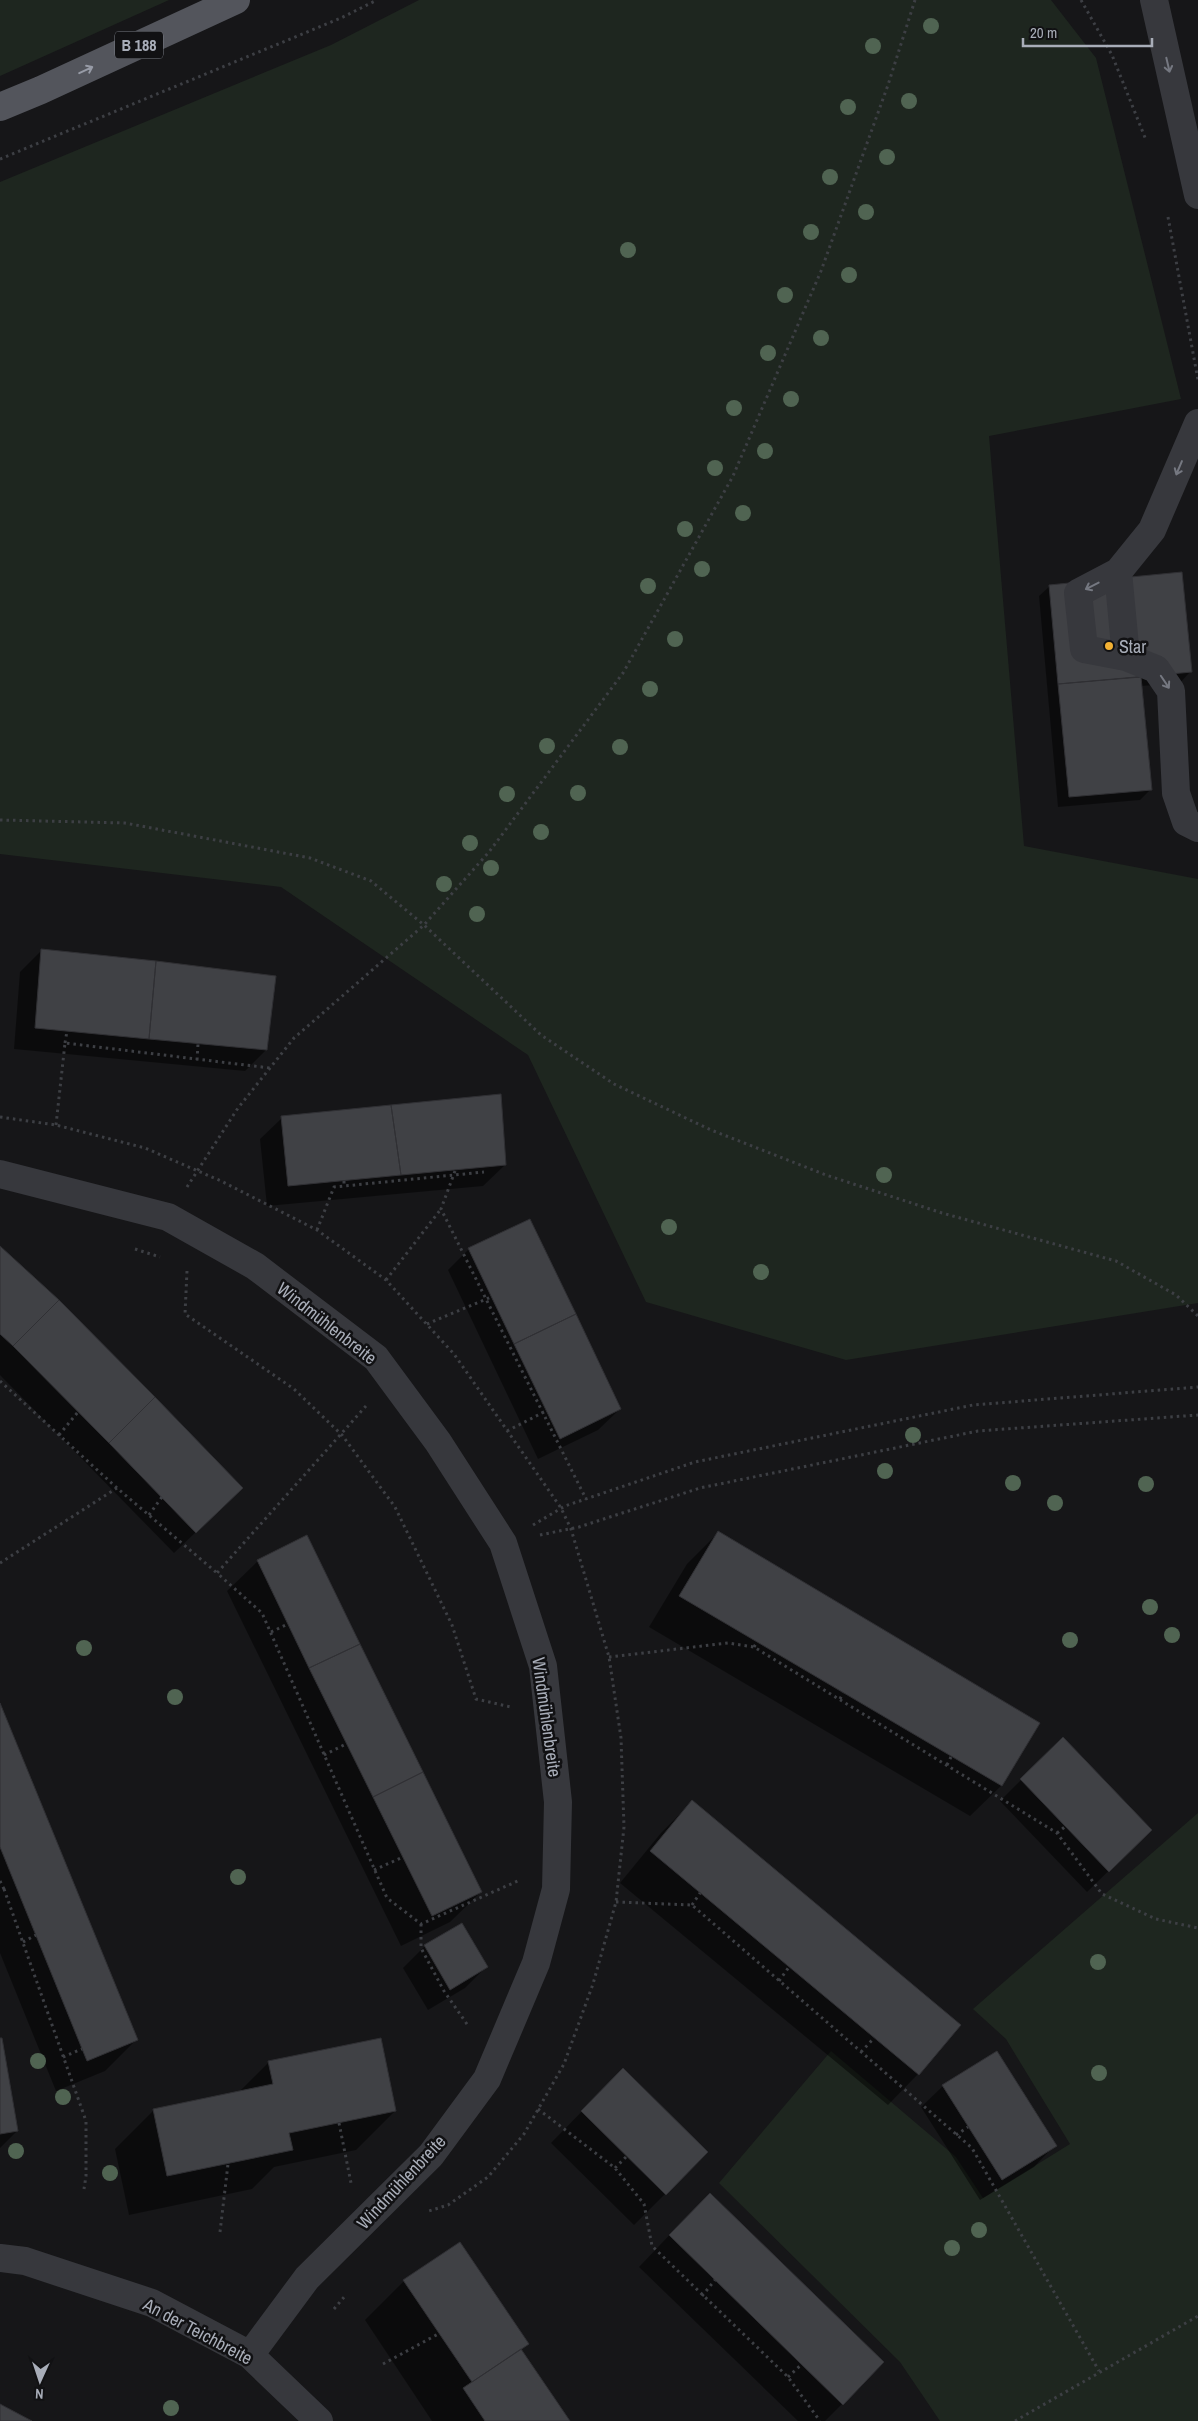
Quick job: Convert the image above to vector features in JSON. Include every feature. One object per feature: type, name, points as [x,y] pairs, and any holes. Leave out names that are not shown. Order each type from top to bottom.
[{"type":"main road","name":"B 188","points":[[0,107],[42,90],[236,0]]},
{"type":"street","points":[[1154,0],[1198,195]]},
{"type":"street","points":[[1198,423],[1152,530],[1118,572],[1078,593],[1084,649],[1126,657],[1156,669],[1171,691],[1176,793],[1186,822],[1198,828]]},
{"type":"street","points":[[1118,572],[1126,657]]},
{"type":"street","name":"Windmühlenbreite","points":[[0,1174],[168,1217],[254,1266],[376,1358],[438,1442],[503,1543],[543,1666],[558,1802],[556,1889],[536,1963],[487,2079],[431,2155],[307,2278],[250,2355]]},
{"type":"street","name":"An der Teichbreite","points":[[0,2258],[25,2261],[152,2303],[250,2355],[319,2421]]},
{"type":"path","points":[[0,159],[341,18],[377,0]]},
{"type":"path","points":[[168,1217],[238,1108],[294,1038],[424,925],[489,852],[623,673],[733,476],[821,271],[888,85],[915,0]]},
{"type":"path","points":[[1081,0],[1112,55],[1148,147]]},
{"type":"path","points":[[1167,212],[1198,380]]},
{"type":"path","points":[[0,820],[125,823],[310,858],[371,881],[424,925],[541,1035],[614,1084],[711,1130],[826,1175],[942,1213],[1116,1260],[1176,1294],[1198,1316]]},
{"type":"path","points":[[56,1125],[67,1031]]},
{"type":"path","points":[[65,1044],[270,1068]]},
{"type":"path","points":[[196,1060],[198,1044]]},
{"type":"path","points":[[0,1117],[56,1125],[145,1148],[198,1171],[317,1230],[386,1280],[454,1354],[561,1508],[571,1529],[609,1657],[621,1738],[624,1817],[616,1902],[593,1984],[564,2064],[524,2134],[488,2177],[448,2205],[422,2212]]},
{"type":"path","points":[[317,1230],[334,1187],[455,1173],[484,1172]]},
{"type":"path","points":[[386,1280],[441,1209],[455,1173]]},
{"type":"path","points":[[344,1181],[344,1186]]},
{"type":"path","points":[[441,1209],[545,1412],[586,1499]]},
{"type":"path","points":[[133,1248],[169,1260]]},
{"type":"path","points":[[188,1266],[185,1314],[294,1389],[342,1435],[395,1507],[452,1625],[476,1699],[514,1708]]},
{"type":"path","points":[[427,1324],[491,1297]]},
{"type":"path","points":[[217,1573],[342,1435],[390,1377]]},
{"type":"path","points":[[0,1380],[117,1488],[262,1613],[386,1898],[421,1924]]},
{"type":"path","points":[[503,1543],[561,1508],[695,1462],[973,1405],[1198,1387]]},
{"type":"path","points":[[60,1435],[78,1412]]},
{"type":"path","points":[[507,1431],[545,1412]]},
{"type":"path","points":[[503,1543],[571,1529],[700,1488],[978,1431],[1198,1415]]},
{"type":"path","points":[[0,1563],[117,1488]]},
{"type":"path","points":[[149,1514],[162,1497]]},
{"type":"path","points":[[271,1632],[288,1624]]},
{"type":"path","points":[[754,1647],[757,1642]]},
{"type":"path","points":[[609,1657],[728,1643],[754,1647],[1057,1833],[1102,1894],[1156,1919],[1198,1928]]},
{"type":"path","points":[[840,1699],[843,1693]]},
{"type":"path","points":[[324,1755],[346,1744]]},
{"type":"path","points":[[947,1765],[951,1757]]},
{"type":"path","points":[[1057,1833],[1066,1826]]},
{"type":"path","points":[[374,1870],[403,1857]]},
{"type":"path","points":[[421,1924],[523,1878]]},
{"type":"path","points":[[0,1881],[86,2120],[86,2176],[84,2189]]},
{"type":"path","points":[[692,1905],[700,1893]]},
{"type":"path","points":[[616,1902],[692,1905],[972,2148],[1099,2371]]},
{"type":"path","points":[[421,1924],[421,1948],[444,1991],[471,2029]]},
{"type":"path","points":[[23,1942],[36,1935]]},
{"type":"path","points":[[779,1980],[789,1967]]},
{"type":"path","points":[[861,2052],[874,2038]]},
{"type":"path","points":[[63,2057],[82,2049]]},
{"type":"path","points":[[538,2109],[615,2168],[644,2204],[652,2246],[788,2377],[820,2421]]},
{"type":"path","points":[[339,2123],[353,2190]]},
{"type":"path","points":[[956,2135],[968,2127]]},
{"type":"path","points":[[615,2168],[627,2156]]},
{"type":"path","points":[[220,2232],[228,2164]]},
{"type":"path","points":[[702,2296],[715,2280]]},
{"type":"path","points":[[334,2309],[346,2294]]},
{"type":"path","points":[[1015,2421],[1099,2371],[1198,2316]]},
{"type":"path","points":[[383,2364],[440,2333]]},
{"type":"path","points":[[788,2377],[802,2364]]},
{"type":"shaded area","points":[[0,0],[169,0],[0,76]]},
{"type":"shaded area","points":[[419,0],[1051,0],[1096,58],[1181,399],[989,436],[1024,846],[1198,879],[1198,1303],[846,1360],[646,1302],[528,1055],[281,887],[0,854],[0,182],[331,45]]},
{"type":"shaded area","points":[[1198,1813],[1198,2421],[940,2421],[900,2362],[719,2183],[831,2051],[956,2157],[983,2198],[1070,2144],[1006,2039],[973,2009]]},
{"type":"building","points":[[1182,572],[1192,672],[1058,684],[1049,585]]},
{"type":"building","points":[[1141,677],[1152,790],[1069,797],[1058,684]]},
{"type":"building","points":[[41,949],[156,961],[149,1039],[35,1028]]},
{"type":"building","points":[[156,961],[276,976],[267,1050],[149,1039]]},
{"type":"building","points":[[501,1094],[506,1165],[401,1175],[391,1105]]},
{"type":"building","points":[[391,1105],[401,1175],[288,1186],[281,1116]]},
{"type":"building","points":[[530,1219],[576,1314],[514,1344],[468,1248]]},
{"type":"building","points":[[0,1246],[59,1300],[13,1346],[0,1334]]},
{"type":"building","points":[[59,1300],[155,1397],[109,1443],[13,1346]]},
{"type":"building","points":[[576,1314],[621,1409],[560,1439],[514,1344]]},
{"type":"building","points":[[155,1397],[243,1488],[196,1533],[109,1443]]},
{"type":"building","points":[[718,1531],[1040,1723],[1002,1786],[679,1596]]},
{"type":"building","points":[[307,1535],[360,1644],[309,1668],[257,1560]]},
{"type":"building","points":[[360,1644],[423,1772],[373,1797],[309,1668]]},
{"type":"building","points":[[0,1703],[138,2040],[87,2061],[0,1847]]},
{"type":"building","points":[[1063,1737],[1152,1830],[1109,1872],[1020,1779]]},
{"type":"building","points":[[423,1772],[482,1892],[432,1916],[373,1797]]},
{"type":"building","points":[[692,1800],[961,2025],[919,2075],[650,1851]]},
{"type":"building","points":[[462,1923],[488,1967],[450,1990],[424,1945]]},
{"type":"building","points":[[0,2038],[2,2038],[18,2131],[0,2134]]},
{"type":"building","points":[[381,2038],[396,2111],[289,2133],[293,2150],[167,2176],[153,2109],[273,2084],[268,2061]]},
{"type":"building","points":[[997,2051],[1057,2146],[1002,2180],[942,2085]]},
{"type":"building","points":[[623,2068],[708,2152],[666,2195],[581,2111]]},
{"type":"building","points":[[710,2193],[884,2362],[843,2405],[669,2235]]},
{"type":"building","points":[[460,2242],[529,2344],[472,2382],[403,2280]]},
{"type":"building","points":[[521,2349],[570,2421],[485,2421],[463,2388]]},
{"type":"building","points":[[0,2404],[32,2421],[0,2421]]},
{"type":"place","name":"Star","points":[[1109,646]]}]
